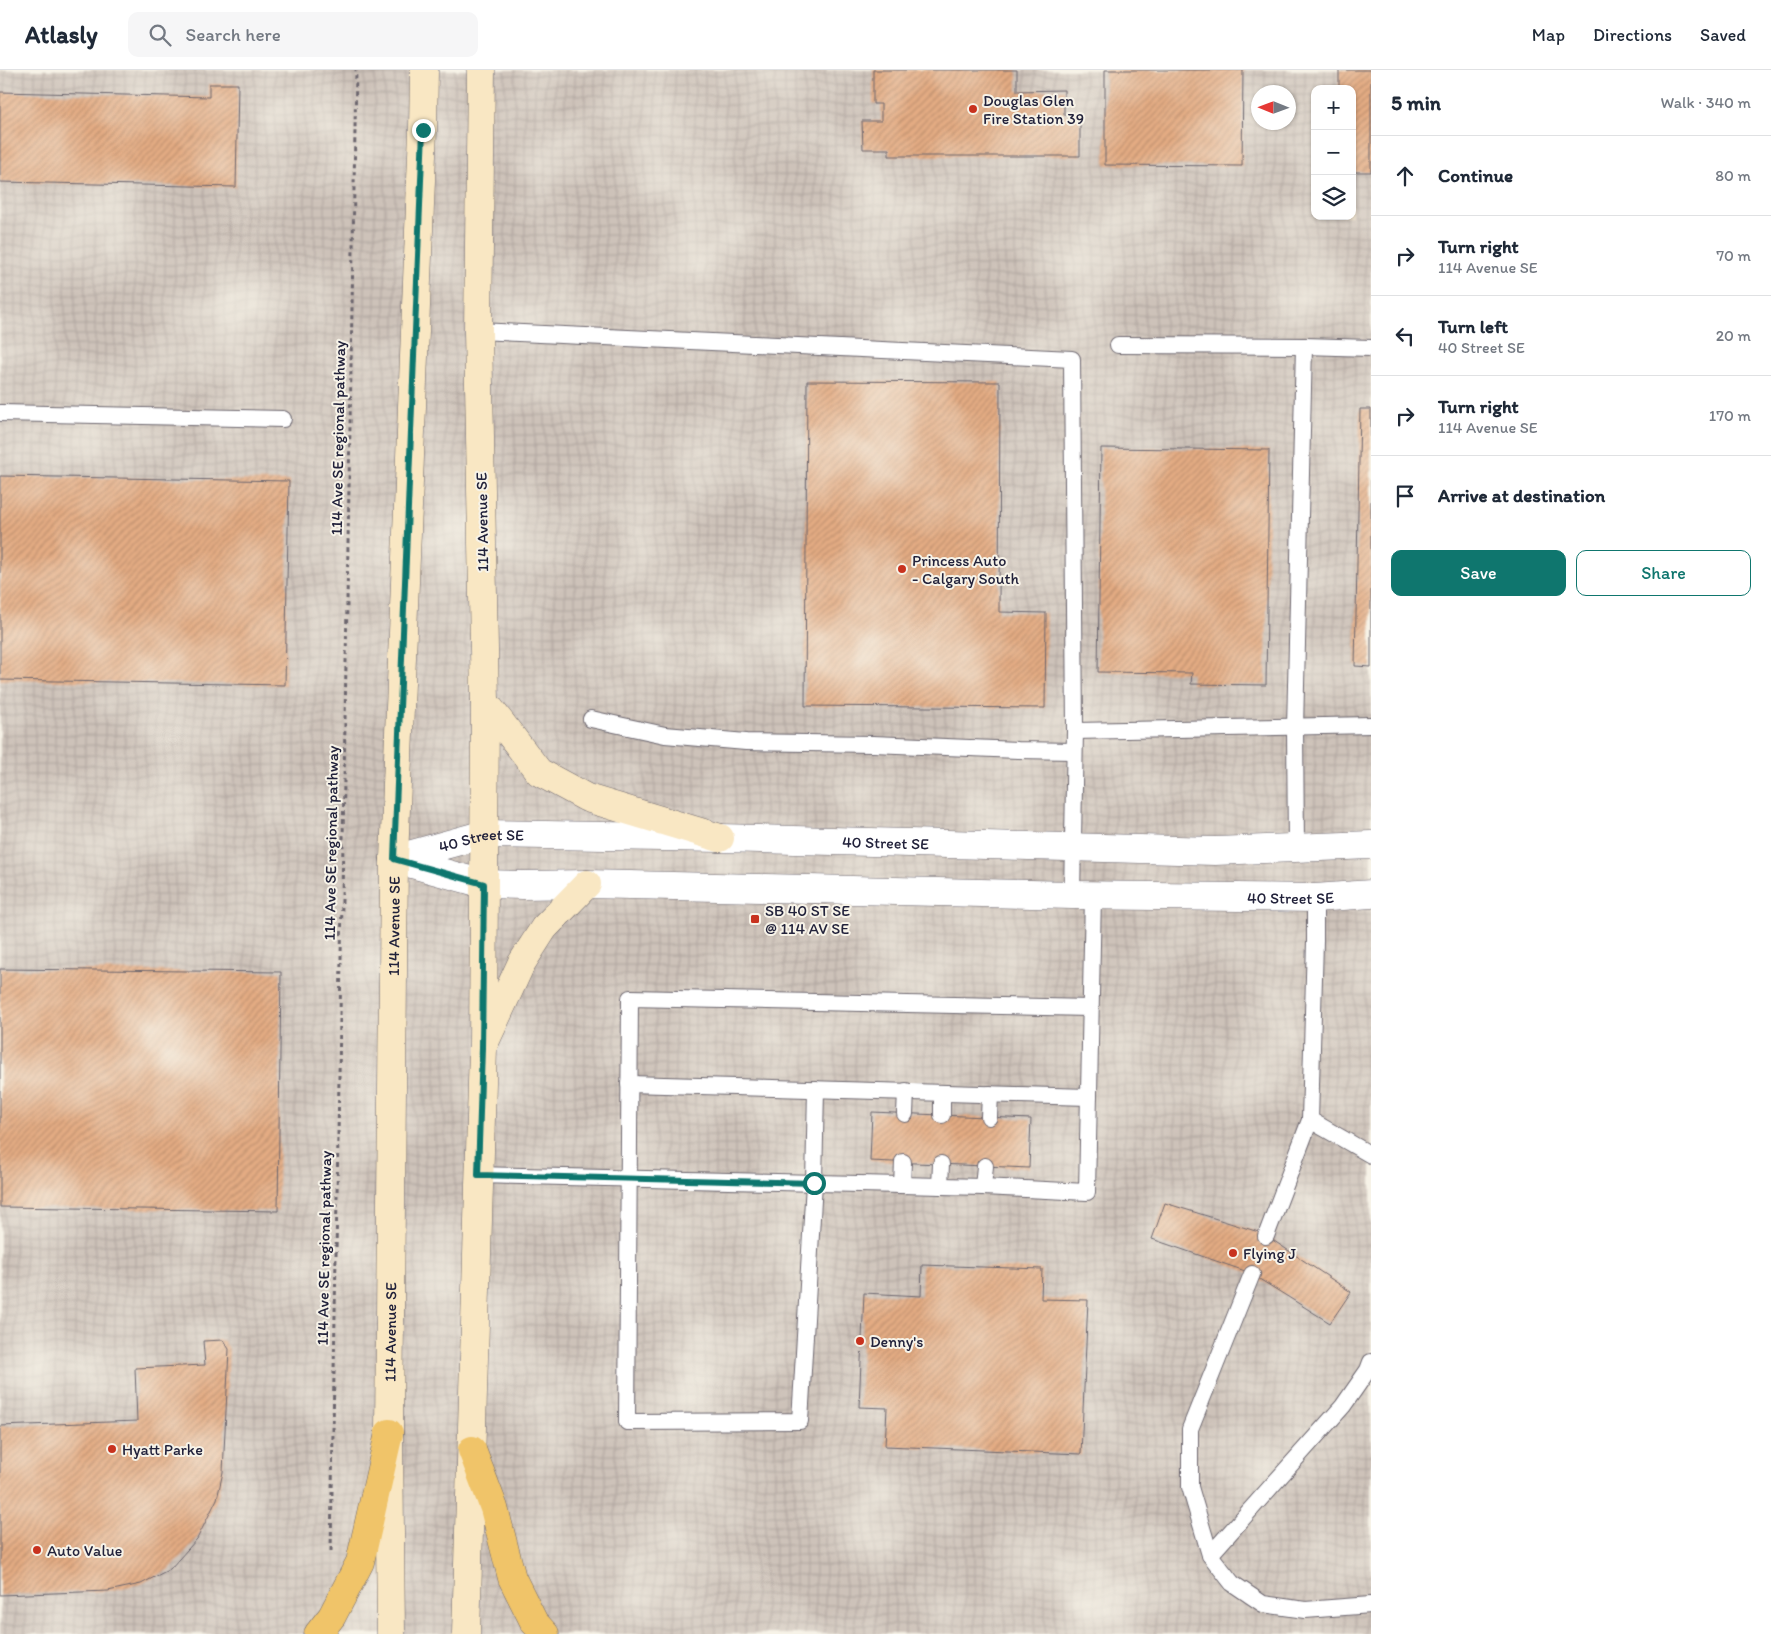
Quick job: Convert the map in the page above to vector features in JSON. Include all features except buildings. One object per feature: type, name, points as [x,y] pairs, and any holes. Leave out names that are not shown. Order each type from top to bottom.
[{"type":"main road","points":[[410,70],[423,130]]},
{"type":"main road","name":"114 Avenue SE","points":[[391,1634],[389,1433],[394,859],[424,70]]},
{"type":"main road","name":"114 Avenue SE","points":[[466,1634],[482,1048],[485,834],[485,702],[478,331],[481,71]]},
{"type":"main road","points":[[485,702],[539,772],[587,798],[720,838]]},
{"type":"main road","points":[[482,1048],[522,964],[544,928],[587,884]]},
{"type":"main road","points":[[318,1634],[332,1616],[360,1562],[389,1433]]},
{"type":"main road","points":[[472,1450],[494,1508],[512,1578],[534,1622],[545,1634]]},
{"type":"street","name":"40 Street SE","points":[[394,859],[485,834],[1215,851],[1371,845]]},
{"type":"street","name":"40 Street SE","points":[[394,859],[484,884],[523,886],[587,884],[1315,898],[1371,894]]},
{"type":"lane","points":[[478,331],[1072,359],[1075,731],[1073,847],[1082,895],[1090,1008],[1087,1192],[984,1187],[478,1175]]},
{"type":"lane","points":[[1118,345],[1371,348]]},
{"type":"lane","points":[[1296,848],[1295,728],[1304,346]]},
{"type":"lane","points":[[0,413],[283,419]]},
{"type":"lane","points":[[592,719],[665,735],[746,742],[1074,751]]},
{"type":"lane","points":[[1075,731],[1371,725]]},
{"type":"lane","points":[[1266,1236],[1310,1120],[1315,898]]},
{"type":"lane","points":[[816,1089],[814,1183],[800,1421],[627,1422],[630,998],[1090,1008]]},
{"type":"lane","points":[[629,1084],[1089,1097]]},
{"type":"lane","points":[[905,1114],[906,1092]]},
{"type":"lane","points":[[942,1093],[942,1115]]},
{"type":"lane","points":[[989,1117],[990,1094]]},
{"type":"lane","points":[[1310,1120],[1371,1156]]},
{"type":"lane","points":[[902,1185],[903,1162]]},
{"type":"lane","points":[[940,1164],[940,1186]]},
{"type":"lane","points":[[984,1187],[985,1166]]},
{"type":"lane","points":[[1252,1274],[1190,1430],[1190,1487],[1210,1555],[1232,1583],[1263,1604],[1305,1610],[1371,1604]]},
{"type":"lane","points":[[1210,1555],[1343,1406],[1368,1370],[1371,1362]]},
{"type":"path","name":"114 Ave SE regional pathway","points":[[331,1551],[356,70]]},
{"type":"shaded area","points":[[0,70],[1371,70],[1371,1634],[0,1634]]},
{"type":"place","name":"Douglas Glen Fire Station 39","points":[[973,109]]},
{"type":"place","name":"Princess Auto - Calgary South","points":[[902,569]]},
{"type":"place","name":"SB 40 ST SE @ 114 AV SE","points":[[755,919]]},
{"type":"place","name":"Flying J","points":[[1233,1253]]},
{"type":"place","name":"Denny's","points":[[860,1341]]},
{"type":"place","name":"Hyatt Parke","points":[[112,1449]]},
{"type":"place","name":"Auto Value","points":[[37,1550]]},
{"type":"route","points":[[423,130],[394,859],[484,884],[478,1175],[814,1183]]}]
